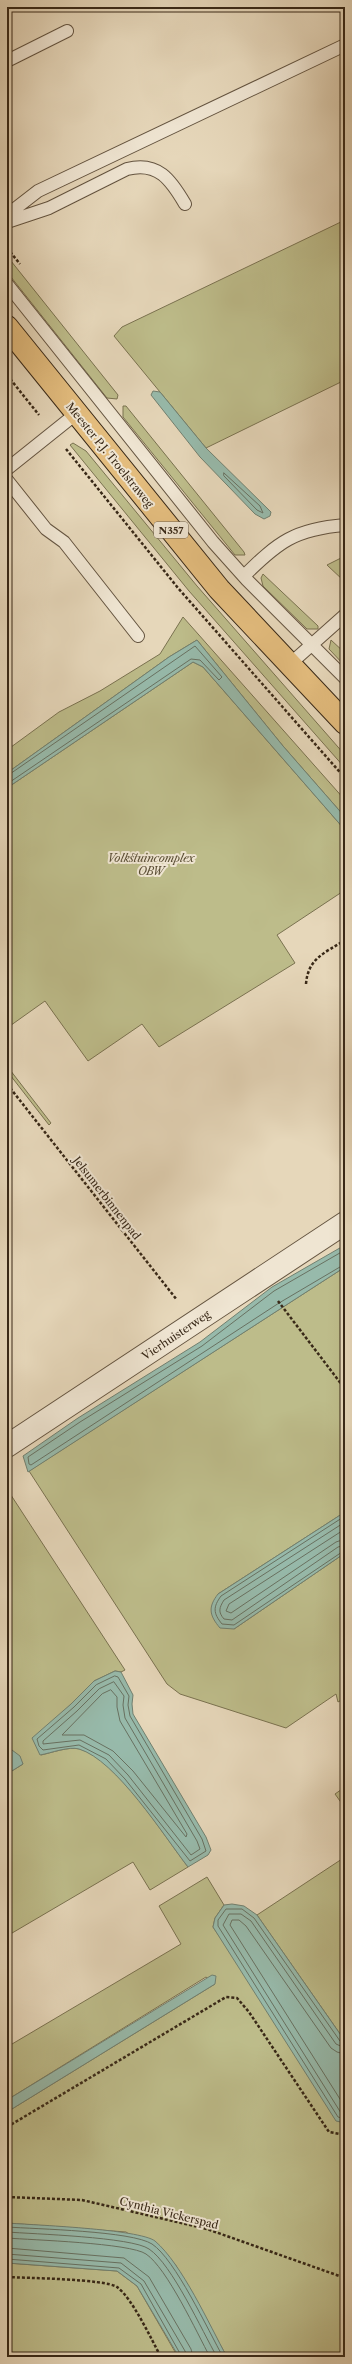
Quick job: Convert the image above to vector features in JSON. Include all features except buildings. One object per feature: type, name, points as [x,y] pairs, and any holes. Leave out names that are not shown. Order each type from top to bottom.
[{"type":"main road","name":"Meester P.J. Troelstraweg","points":[[7,328],[219,589],[345,723]]},
{"type":"street","name":"Vierhuisterweg","points":[[7,1446],[345,1223]]},
{"type":"lane","points":[[7,61],[67,31]]},
{"type":"lane","points":[[7,215],[38,191],[345,46]]},
{"type":"lane","points":[[7,222],[49,208],[128,169],[138,167],[150,167],[164,176],[174,185],[185,204]]},
{"type":"lane","points":[[7,284],[209,537],[244,576],[345,678]]},
{"type":"lane","points":[[7,469],[77,413]]},
{"type":"lane","points":[[7,480],[46,529],[64,542],[138,636]]},
{"type":"lane","points":[[244,576],[277,546],[292,536],[305,531],[345,525]]},
{"type":"lane","points":[[290,664],[345,615]]},
{"type":"path","points":[[7,248],[24,270]]},
{"type":"path","points":[[306,984],[307,971],[311,963],[345,940]]},
{"type":"path","name":"Jelsumerbinnenpad","points":[[7,1084],[194,1323]]},
{"type":"path","points":[[282,1306],[345,1389]]},
{"type":"path","points":[[7,2127],[226,1997],[237,1998],[249,2012],[329,2132],[345,2135]]},
{"type":"path","name":"Cynthia Vickerspad","points":[[7,2196],[82,2200],[207,2229],[345,2278]]},
{"type":"path","points":[[7,2277],[93,2282],[116,2287],[135,2310],[161,2357]]},
{"type":"green space","points":[[345,220],[345,380],[206,448],[114,336],[122,327]]},
{"type":"green space","points":[[7,256],[118,395],[117,399],[107,398],[7,272]]},
{"type":"green space","points":[[123,406],[126,406],[245,555],[235,555],[123,417]]},
{"type":"green space","points":[[73,443],[86,451],[197,586],[345,755],[345,768],[189,591],[70,445]]},
{"type":"green space","points":[[345,556],[345,587],[344,581],[327,565]]},
{"type":"green space","points":[[263,574],[318,626],[318,629],[307,629],[263,586],[261,578]]},
{"type":"green space","points":[[183,617],[345,800],[345,817],[283,746],[197,640],[169,657],[7,773],[7,750],[59,712],[100,691],[160,654]]},
{"type":"green space","points":[[331,640],[345,653],[345,666],[329,649]]},
{"type":"green space","name":"Volkstuincomplex OBW","points":[[193,662],[203,667],[345,830],[345,890],[277,935],[295,963],[159,1047],[142,1024],[88,1061],[45,1001],[7,1028],[7,788]]},
{"type":"green space","points":[[7,1066],[51,1123],[49,1125],[7,1071]]},
{"type":"green space","points":[[345,1267],[345,1512],[218,1594],[234,1629],[345,1553],[345,1698],[338,1702],[336,1694],[286,1728],[180,1694],[167,1684],[29,1471]]},
{"type":"green space","points":[[7,1489],[125,1670],[121,1672],[115,1671],[94,1681],[58,1717],[41,1755],[76,1748],[94,1756],[109,1768],[139,1800],[188,1867],[150,1890],[133,1862],[7,1936],[7,1774],[23,1764],[12,1750],[7,1753]]},
{"type":"green space","points":[[345,1787],[345,1808],[335,1794]]},
{"type":"green space","points":[[345,1857],[345,2041],[257,1915]]},
{"type":"green space","points":[[207,1877],[224,1905],[215,1918],[213,1927],[345,2123],[345,2357],[227,2357],[175,2264],[126,2232],[7,2223],[7,2112],[215,1984],[206,1977],[7,2100],[7,2047],[181,1944],[159,1906]]},
{"type":"green space","points":[[7,2263],[117,2271],[137,2286],[178,2357],[7,2357]]},
{"type":"water","points":[[153,391],[160,392],[206,448],[271,512],[270,516],[264,519],[255,514],[200,457],[151,395]]},
{"type":"water","points":[[197,640],[283,746],[345,817],[345,830],[203,667],[193,662],[7,788],[7,773],[169,657]]},
{"type":"water","points":[[345,1245],[345,1267],[28,1472],[23,1456],[78,1418],[200,1342],[272,1287]]},
{"type":"water","points":[[345,1512],[345,1553],[234,1629],[220,1628],[211,1611],[211,1607],[218,1594]]},
{"type":"water","points":[[115,1671],[121,1672],[133,1695],[133,1714],[206,1837],[211,1850],[208,1855],[188,1867],[138,1800],[108,1768],[93,1756],[75,1748],[40,1755],[32,1738],[71,1704],[94,1681]]},
{"type":"water","points":[[12,1750],[20,1756],[23,1764],[7,1774],[7,1753]]},
{"type":"water","points":[[232,1904],[244,1906],[257,1915],[345,2041],[345,2123],[336,2121],[213,1927],[215,1918],[224,1905]]},
{"type":"water","points":[[212,1975],[216,1976],[215,1984],[7,2112],[7,2100]]},
{"type":"water","points":[[7,2223],[61,2226],[129,2233],[155,2241],[165,2251],[185,2279],[227,2357],[179,2357],[137,2286],[117,2271],[7,2263]]}]
